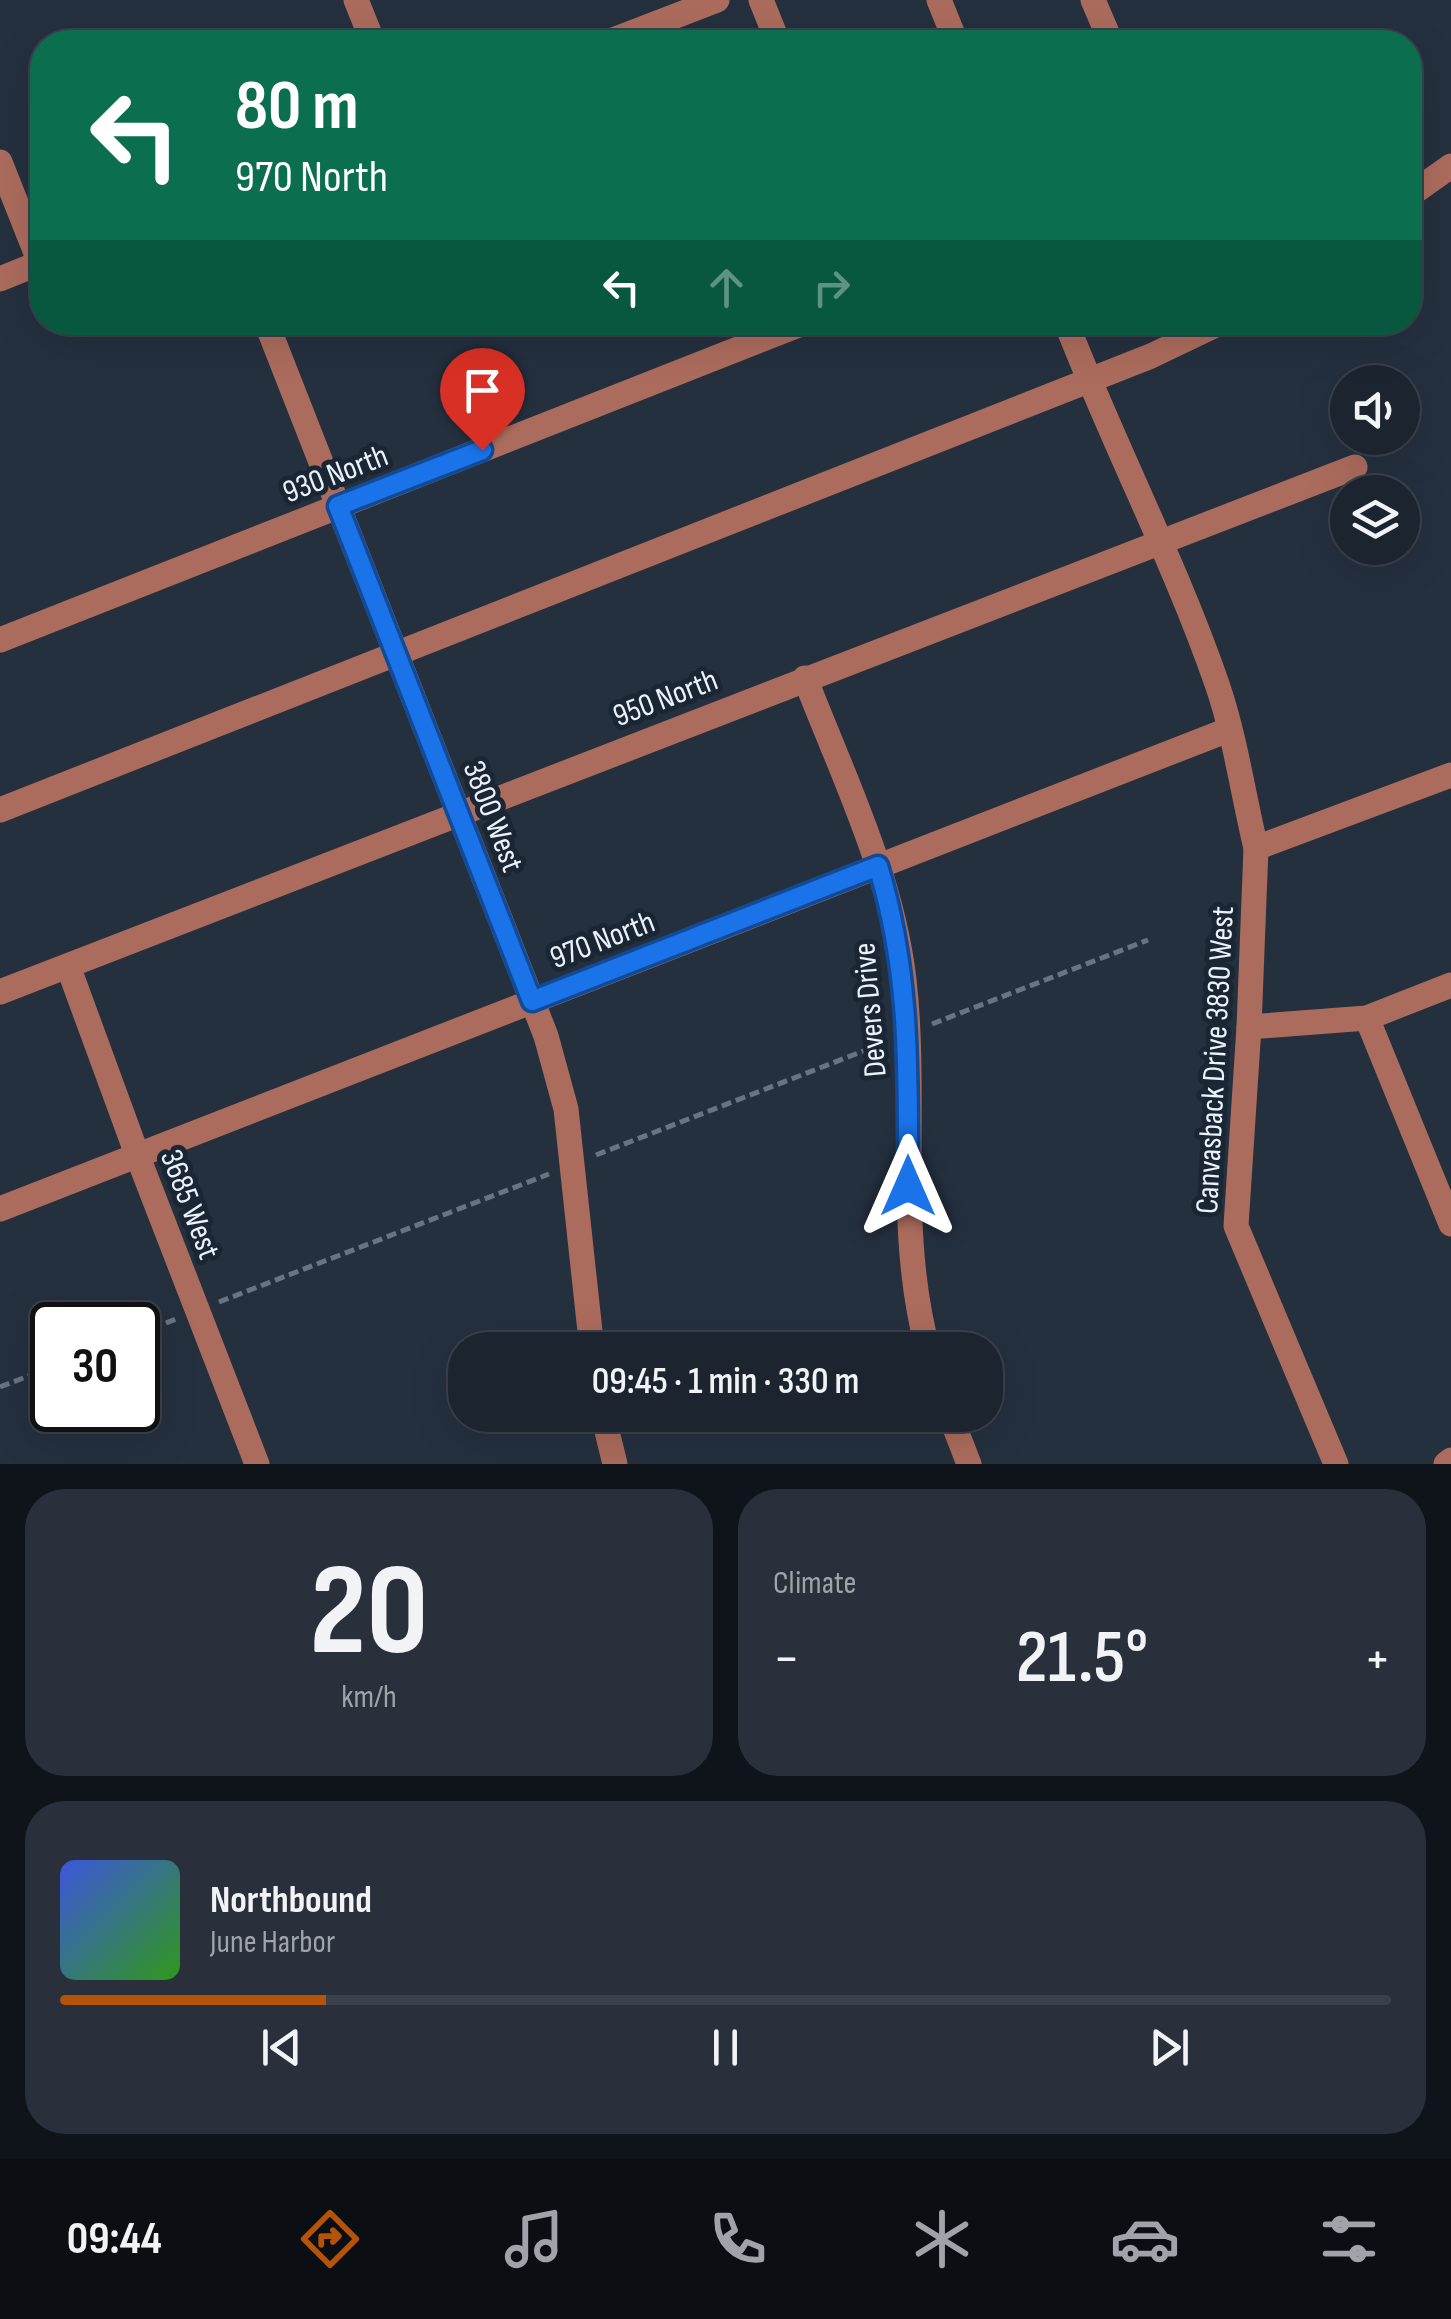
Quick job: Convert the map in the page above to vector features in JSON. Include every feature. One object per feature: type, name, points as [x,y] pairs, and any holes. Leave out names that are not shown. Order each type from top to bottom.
[{"type":"street","points":[[356,0],[368,30]]},
{"type":"street","points":[[639,30],[717,0]]},
{"type":"street","points":[[761,0],[773,30]]},
{"type":"street","points":[[939,0],[951,30]]},
{"type":"street","points":[[1093,0],[1106,30]]},
{"type":"street","points":[[0,162],[30,236]]},
{"type":"street","points":[[1422,187],[1451,166]]},
{"type":"street","points":[[0,279],[30,267]]},
{"type":"street","name":"3800 West","points":[[271,335],[546,1036],[566,1109],[590,1332]]},
{"type":"street","name":"930 North","points":[[0,640],[773,335]]},
{"type":"street","name":"Canvasback Drive 3830 West","points":[[1071,335],[1218,687],[1256,848],[1236,1226],[1336,1464]]},
{"type":"street","points":[[0,810],[1088,381],[1192,335]]},
{"type":"street","name":"950 North","points":[[0,992],[1356,467]]},
{"type":"street","name":"Devers Drive","points":[[805,678],[878,866],[896,934],[907,1026],[909,1226],[924,1332]]},
{"type":"street","name":"970 North","points":[[0,1209],[1228,730]]},
{"type":"street","points":[[1256,848],[1451,775]]},
{"type":"street","name":"3685 West","points":[[68,966],[258,1464]]},
{"type":"street","points":[[1249,1027],[1367,1018],[1451,985]]},
{"type":"street","points":[[1367,1018],[1451,1224]]},
{"type":"street","points":[[607,1432],[615,1464]]},
{"type":"street","points":[[957,1432],[970,1464]]},
{"type":"path","points":[[948,1018],[1148,940]]},
{"type":"path","points":[[601,1153],[866,1050]]},
{"type":"path","points":[[227,1298],[546,1175]]},
{"type":"path","points":[[160,1325],[168,1322]]},
{"type":"path","points":[[0,1387],[30,1375]]},
{"type":"route","points":[[482,450],[338,506],[532,1001],[878,866],[904,979],[908,1186]]}]
